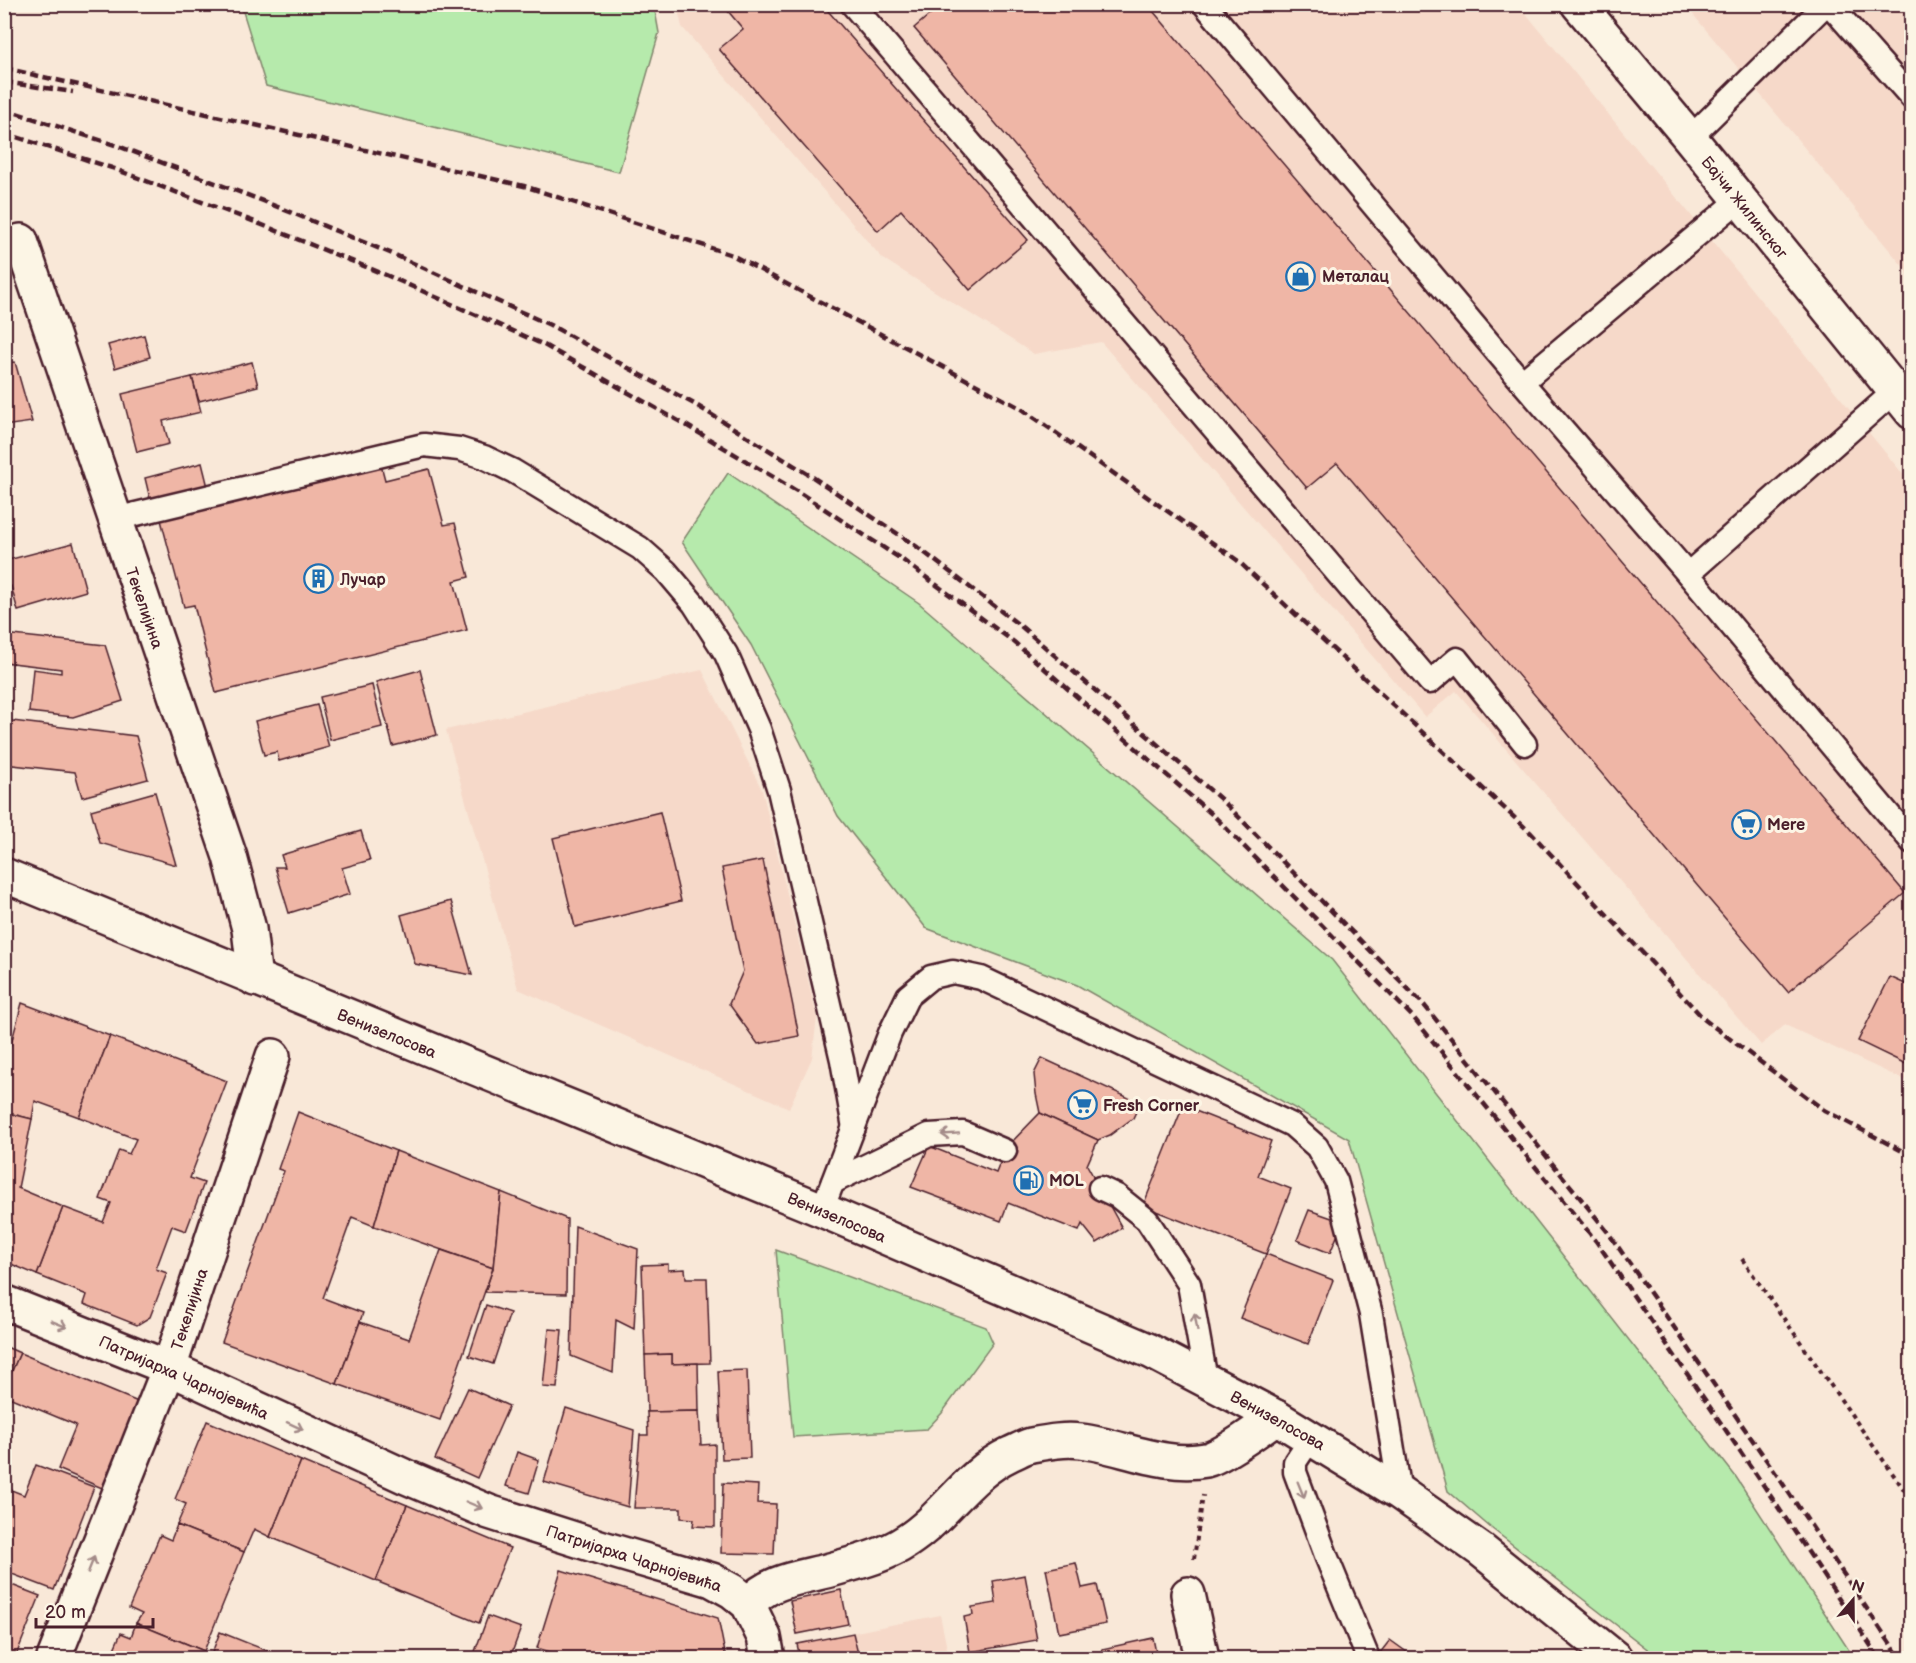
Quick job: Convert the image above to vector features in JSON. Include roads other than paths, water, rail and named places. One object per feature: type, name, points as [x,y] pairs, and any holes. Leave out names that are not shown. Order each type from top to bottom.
[{"type":"street","name":"Бајчи Жилинског","points":[[1578,4],[1903,401]]},
{"type":"street","name":"Текелијина","points":[[21,241],[236,879],[249,929],[255,979]]},
{"type":"street","name":"Венизелосова","points":[[4,876],[255,979],[828,1196],[1150,1351],[1276,1417],[1400,1493],[1481,1550],[1616,1659]]},
{"type":"street","name":"Текелијина","points":[[54,1659],[169,1368],[273,1056]]},
{"type":"street","name":"Патријарха Чарнојевића","points":[[4,1302],[169,1368],[404,1476],[489,1512],[712,1581],[732,1591],[748,1604]]},
{"type":"street","points":[[768,1659],[764,1637],[748,1604],[768,1587],[882,1554],[906,1542],[931,1523],[965,1486],[1004,1457],[1027,1446],[1062,1440],[1079,1441],[1162,1459],[1208,1460],[1276,1417]]},
{"type":"street","points":[[1188,1594],[1202,1659]]},
{"type":"lane","points":[[852,4],[1430,682],[1457,659],[1526,744]]},
{"type":"lane","points":[[1204,4],[1910,839]]},
{"type":"lane","points":[[1690,138],[1827,4],[1911,98]]},
{"type":"lane","points":[[1522,382],[1739,200]]},
{"type":"lane","points":[[1688,574],[1903,401]]},
{"type":"lane","points":[[115,519],[424,445],[459,449],[484,457],[513,471],[640,548],[666,571],[694,604],[726,654],[759,729],[780,790],[842,1059],[854,1128]]},
{"type":"lane","points":[[828,1196],[890,1033],[908,996],[931,977],[952,972],[981,978],[1292,1125],[1317,1147],[1336,1181],[1371,1314],[1400,1493]]},
{"type":"lane","points":[[828,1196],[929,1135],[963,1133],[1005,1151]]},
{"type":"lane","points":[[1100,1188],[1117,1196],[1147,1220],[1189,1284],[1206,1380]]},
{"type":"lane","points":[[1311,1438],[1295,1462],[1295,1472],[1368,1659]]},
{"type":"railway","points":[[4,68],[524,186],[732,255],[1022,409],[1237,560],[1531,833],[1705,1020],[1824,1110],[1912,1156]]},
{"type":"railway","points":[[4,82],[73,92]]},
{"type":"railway","points":[[4,109],[118,146],[263,201],[395,255],[550,325],[696,405],[811,476],[916,546],[1023,628],[1224,802],[1424,1005],[1607,1231],[1779,1478],[1900,1658]]},
{"type":"railway","points":[[4,133],[112,168],[255,222],[386,275],[544,345],[800,493],[904,561],[1014,642],[1215,817],[1413,1017],[1596,1241],[1879,1658]]},
{"type":"place","name":"Металац","points":[[1301,276]]},
{"type":"place","name":"Лучар","points":[[319,579]]},
{"type":"place","name":"Mere","points":[[1746,824]]},
{"type":"place","name":"Fresh Corner","points":[[1082,1105]]},
{"type":"place","name":"MOL","points":[[1028,1180]]}]
